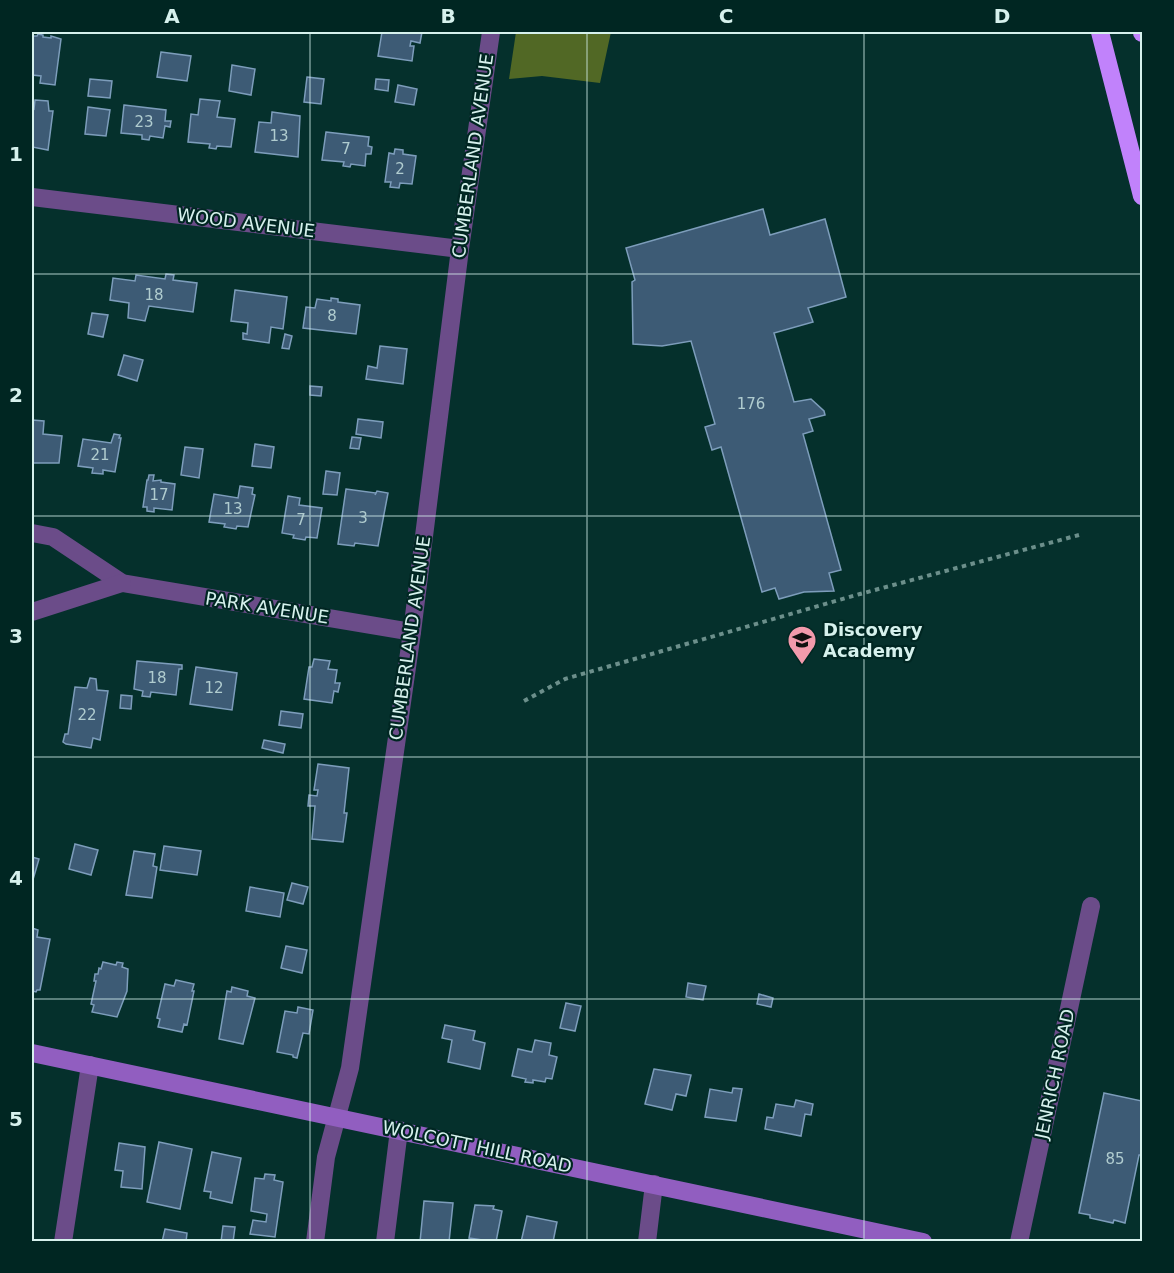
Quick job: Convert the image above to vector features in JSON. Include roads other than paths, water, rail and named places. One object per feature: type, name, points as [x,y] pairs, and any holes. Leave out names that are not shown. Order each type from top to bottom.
[{"type":"highway","points":[[1100,32],[1143,196]]},
{"type":"street","name":"CUMBERLAND AVENUE","points":[[315,1242],[326,1157],[350,1068],[412,632],[460,249],[492,32]]},
{"type":"street","name":"WOOD AVENUE","points":[[32,197],[460,249]]},
{"type":"street","name":"PARK AVENUE","points":[[32,533],[52,537],[122,583],[412,632]]},
{"type":"street","name":"PARK AVENUE","points":[[32,612],[122,583]]},
{"type":"street","name":"JENRICH ROAD","points":[[1019,1242],[1091,906]]},
{"type":"street","name":"WOLCOTT HILL ROAD","points":[[32,1053],[923,1242]]},
{"type":"street","points":[[63,1242],[90,1065]]},
{"type":"street","points":[[386,1242],[399,1130]]},
{"type":"street","points":[[647,1242],[654,1184]]},
{"type":"place","name":"Discovery Academy","points":[[802,666]]}]
